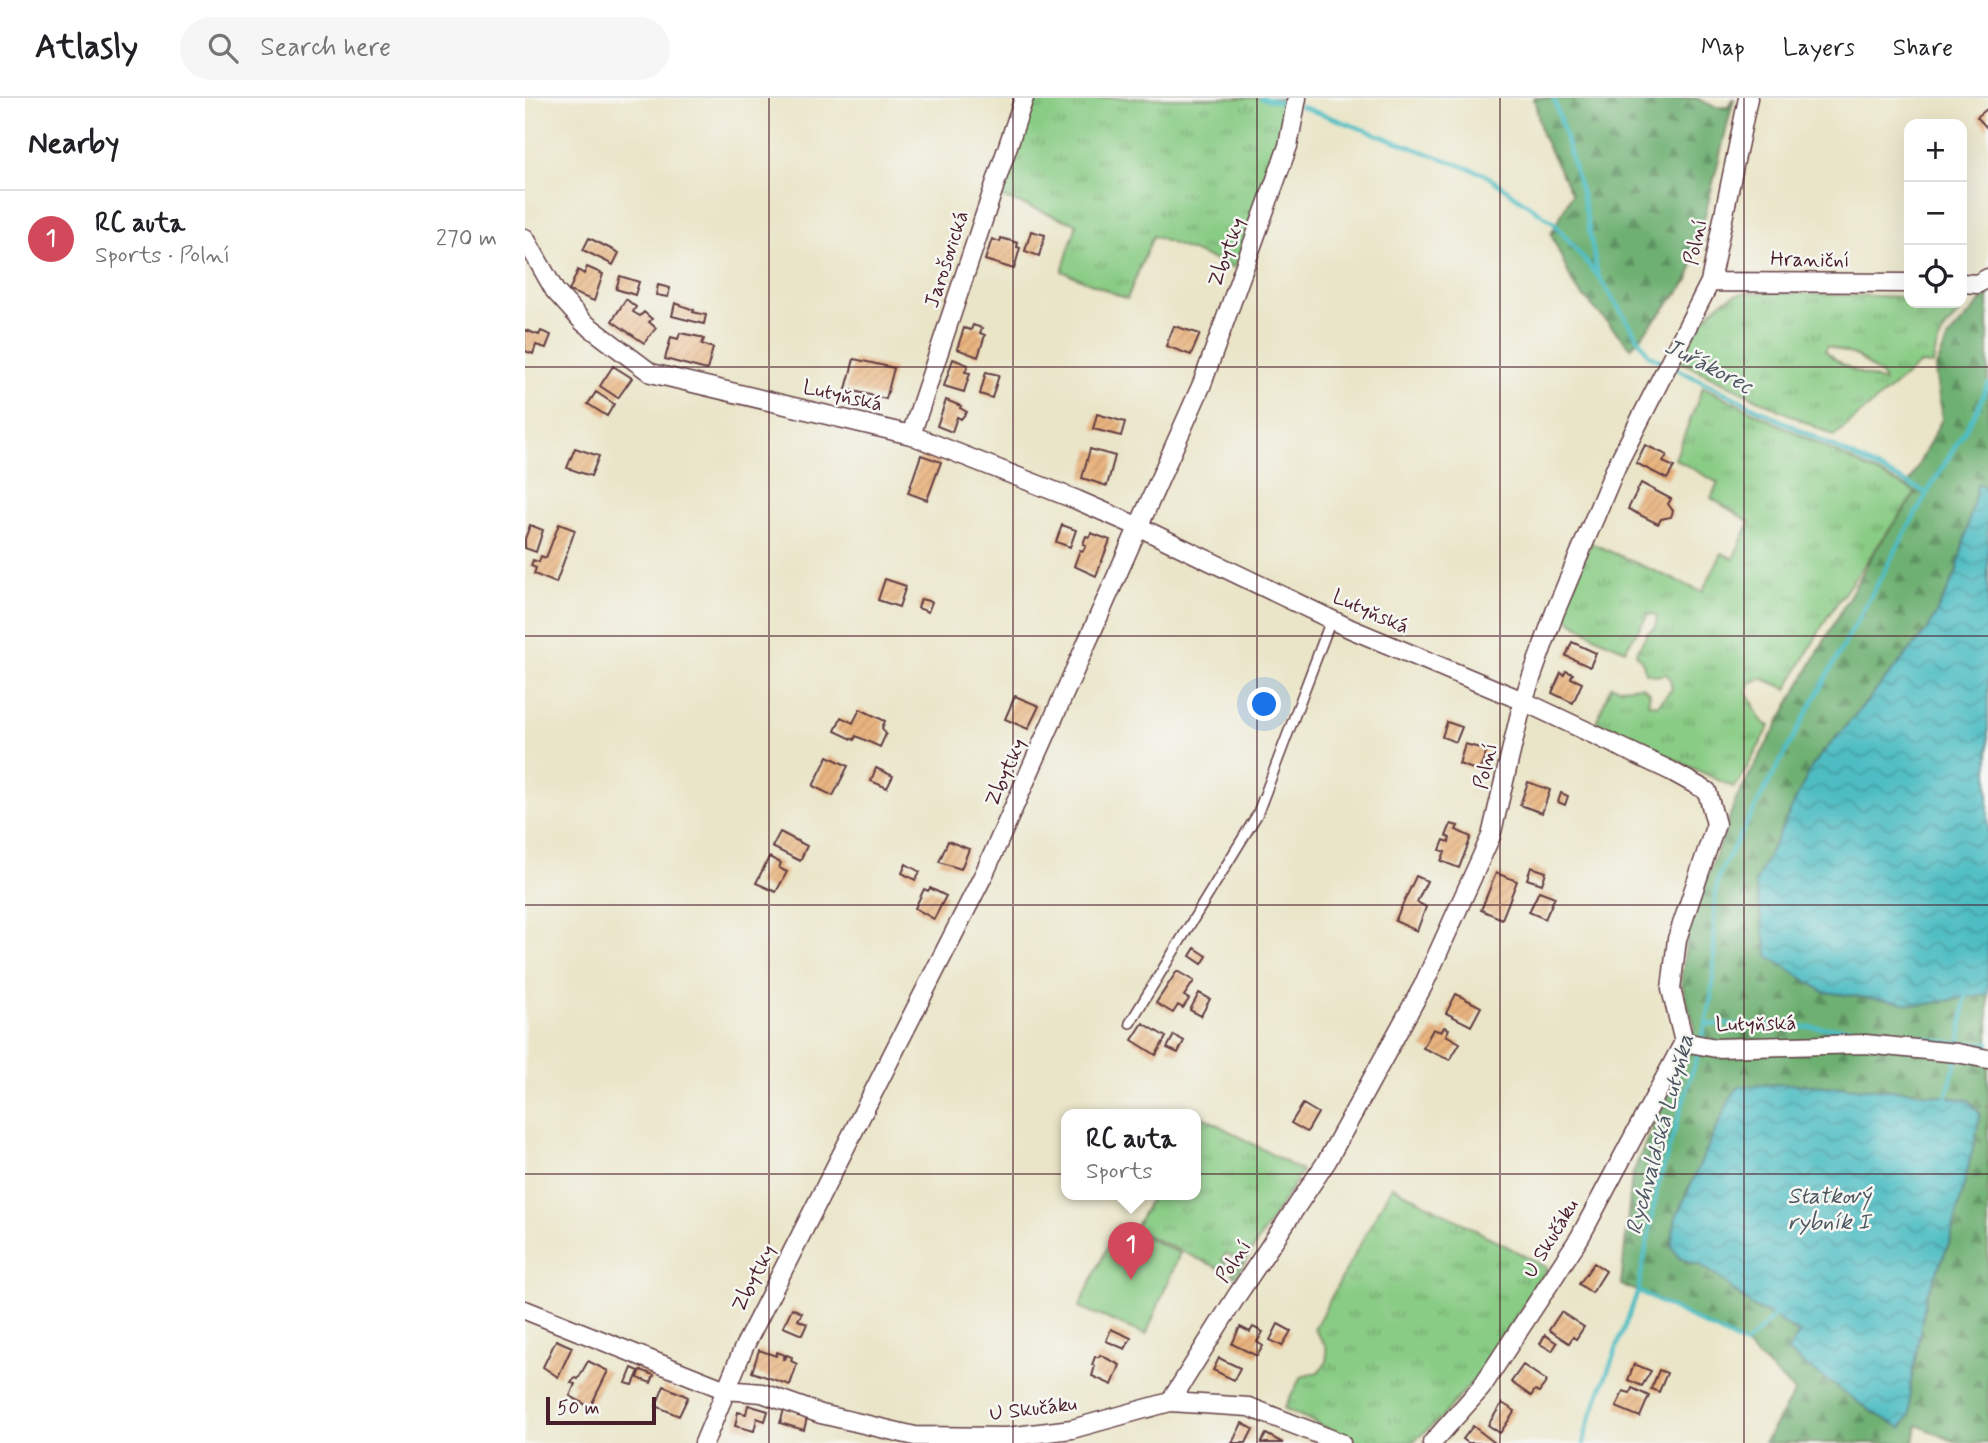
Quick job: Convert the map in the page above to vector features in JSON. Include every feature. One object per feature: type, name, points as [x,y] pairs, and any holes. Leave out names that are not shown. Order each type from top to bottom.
[{"type":"street","name":"Jarošovická","points":[[911,435],[1024,98]]},
{"type":"street","name":"Zbytky","points":[[703,1443],[744,1348],[984,874],[1139,527],[1202,384],[1288,146],[1297,98]]},
{"type":"street","name":"Polní","points":[[1170,1402],[1327,1161],[1423,986],[1491,836],[1523,701],[1555,612],[1616,467],[1710,282],[1748,98]]},
{"type":"street","name":"Lutyňská","points":[[525,238],[555,291],[583,322],[651,373],[911,435],[1139,527],[1331,620],[1523,701],[1671,771],[1707,792],[1716,824],[1677,939],[1671,989],[1684,1042],[1716,1048],[1865,1044],[1957,1053],[1988,1059]]},
{"type":"street","points":[[1967,284],[1977,284],[1988,278]]},
{"type":"street","name":"Hraniční","points":[[1710,282],[1904,283]]},
{"type":"street","name":"U Skučáku","points":[[1432,1443],[1481,1388],[1580,1237],[1684,1042]]},
{"type":"street","name":"U Skučáku","points":[[525,1310],[726,1390],[762,1393],[821,1414],[915,1436],[1007,1437],[1072,1429],[1170,1402],[1249,1406],[1341,1443]]},
{"type":"lane","points":[[1130,1023],[1257,815],[1331,620]]},
{"type":"green space","points":[[1028,98],[1289,98],[1280,145],[1235,268],[1153,236],[1127,299],[1062,271],[1077,224],[996,195]]},
{"type":"green space","points":[[1534,98],[1696,98],[1715,107],[1727,107],[1734,98],[1689,280],[1631,348],[1574,286],[1551,234],[1572,194],[1542,135]]},
{"type":"green space","points":[[1755,292],[1904,297],[1904,308],[1949,308],[1959,314],[1941,337],[1933,365],[1920,364],[1834,436],[1679,361],[1700,324],[1714,308],[1731,297]],"holes":[[[1828,346],[1857,356],[1883,377],[1884,382],[1860,373],[1845,366],[1825,350]]]},
{"type":"green space","points":[[1988,294],[1988,489],[1978,484],[1956,574],[1928,629],[1812,766],[1921,1005],[1988,994],[1988,1443],[1958,1443],[1917,1425],[1914,1443],[1764,1443],[1795,1392],[1747,1347],[1655,1298],[1621,1285],[1632,1175],[1695,1027],[1681,982],[1687,934],[1736,799],[1874,552],[1916,493],[1907,487],[1942,419],[1935,370],[1948,338]],"holes":[[[1790,1084],[1909,1091],[1968,1100],[1980,1113],[1950,1241],[1926,1297],[1910,1388],[1910,1415],[1901,1427],[1869,1410],[1788,1352],[1799,1334],[1751,1306],[1702,1266],[1679,1258],[1671,1245],[1676,1217],[1731,1096],[1740,1086]]]},
{"type":"green space","points":[[1703,387],[1916,492],[1828,616],[1787,689],[1762,678],[1751,682],[1747,692],[1761,720],[1770,726],[1739,782],[1733,787],[1596,722],[1611,686],[1642,686],[1650,693],[1648,703],[1658,705],[1672,689],[1670,678],[1666,674],[1657,676],[1645,672],[1636,653],[1648,632],[1655,628],[1657,616],[1649,613],[1625,650],[1596,637],[1561,614],[1591,543],[1702,592],[1722,553],[1733,559],[1750,522],[1711,498],[1718,483],[1675,459]]},
{"type":"green space","points":[[1201,1116],[1302,1171],[1236,1276],[1232,1274],[1241,1261],[1226,1253],[1222,1260],[1226,1262],[1223,1270],[1134,1230],[1150,1200],[1201,1200]]},
{"type":"green space","points":[[1392,1186],[1548,1268],[1478,1375],[1441,1418],[1413,1442],[1358,1443],[1284,1408],[1301,1377],[1318,1372],[1327,1362],[1326,1346],[1314,1329]]},
{"type":"green space","points":[[1118,1225],[1180,1253],[1146,1335],[1079,1307]]},
{"type":"water","points":[[1978,483],[1988,489],[1988,994],[1921,1005],[1824,992],[1768,956],[1755,883],[1812,766],[1928,629],[1956,574]]},
{"type":"water","name":"Statkový rybník I","points":[[1790,1084],[1909,1091],[1968,1100],[1980,1113],[1950,1241],[1926,1297],[1910,1388],[1910,1415],[1901,1428],[1869,1410],[1787,1352],[1799,1334],[1751,1306],[1702,1266],[1679,1258],[1671,1245],[1676,1217],[1731,1096],[1740,1086]]},
{"type":"building","points":[[1988,108],[1988,129],[1977,117]]},
{"type":"building","points":[[1031,231],[1045,235],[1039,256],[1025,251]]},
{"type":"building","points":[[589,238],[619,253],[613,265],[583,250]]},
{"type":"building","points":[[1001,238],[1018,243],[1017,247],[1020,248],[1014,269],[985,260],[992,239],[1000,242]]},
{"type":"building","points":[[587,267],[603,274],[594,301],[569,291],[578,270],[584,274]]},
{"type":"building","points":[[620,276],[639,282],[635,295],[616,289]]},
{"type":"building","points":[[658,285],[670,288],[668,297],[656,295]]},
{"type":"building","points":[[626,299],[636,307],[633,312],[640,316],[644,312],[652,319],[649,322],[656,328],[644,343],[612,321]]},
{"type":"building","points":[[675,303],[706,315],[704,324],[672,316]]},
{"type":"building","points":[[973,325],[982,328],[980,333],[985,335],[978,357],[957,349],[964,328],[971,330]]},
{"type":"building","points":[[1174,326],[1200,334],[1191,355],[1166,346]]},
{"type":"building","points":[[525,330],[539,335],[541,331],[551,335],[546,348],[536,345],[533,354],[525,351]]},
{"type":"building","points":[[680,333],[700,337],[704,339],[702,344],[713,348],[707,370],[665,359],[671,337],[678,339]]},
{"type":"building","points":[[854,359],[894,368],[886,399],[846,389]]},
{"type":"building","points":[[953,359],[968,365],[965,372],[970,373],[964,392],[944,386]]},
{"type":"building","points":[[613,366],[632,378],[618,398],[600,386]]},
{"type":"building","points":[[986,372],[999,375],[992,398],[980,394]]},
{"type":"building","points":[[596,392],[614,404],[607,416],[588,404]]},
{"type":"building","points":[[946,400],[961,406],[960,408],[967,412],[961,419],[957,417],[952,432],[937,426]]},
{"type":"building","points":[[1097,414],[1125,422],[1121,436],[1093,429]]},
{"type":"building","points":[[1645,445],[1667,455],[1663,462],[1674,467],[1667,479],[1636,463]]},
{"type":"building","points":[[575,448],[599,456],[591,476],[567,468]]},
{"type":"building","points":[[1090,449],[1115,456],[1107,486],[1082,478]]},
{"type":"building","points":[[921,455],[941,462],[927,500],[908,493]]},
{"type":"building","points":[[1641,483],[1671,499],[1668,504],[1673,511],[1671,517],[1661,519],[1658,524],[1628,509]]},
{"type":"building","points":[[559,524],[575,530],[556,583],[534,574],[536,568],[531,566],[533,560],[539,562],[541,556],[546,558]]},
{"type":"building","points":[[530,525],[543,530],[536,552],[525,548]]},
{"type":"building","points":[[1062,525],[1076,530],[1070,547],[1056,542]]},
{"type":"building","points":[[1091,533],[1110,540],[1096,576],[1074,566],[1080,550],[1083,551],[1086,545],[1083,544],[1086,536],[1089,537]]},
{"type":"building","points":[[885,579],[906,586],[899,607],[878,600]]},
{"type":"building","points":[[921,599],[932,602],[928,612],[918,608]]},
{"type":"building","points":[[1572,642],[1596,653],[1590,667],[1566,656]]},
{"type":"building","points":[[1566,671],[1573,674],[1571,678],[1582,683],[1573,703],[1552,693],[1561,673],[1564,675]]},
{"type":"building","points":[[1015,696],[1039,706],[1028,729],[1005,719]]},
{"type":"building","points":[[860,709],[885,721],[882,728],[886,734],[880,747],[856,736],[854,740],[835,731],[841,717],[853,723]]},
{"type":"building","points":[[1447,722],[1462,727],[1456,742],[1442,737]]},
{"type":"building","points":[[1465,744],[1487,750],[1479,771],[1459,764]]},
{"type":"building","points":[[828,756],[848,766],[833,796],[813,786]]},
{"type":"building","points":[[876,768],[893,776],[887,788],[871,781]]},
{"type":"building","points":[[1528,782],[1550,790],[1542,813],[1520,805]]},
{"type":"building","points":[[1561,793],[1568,796],[1565,805],[1558,802]]},
{"type":"building","points":[[1451,824],[1458,826],[1456,830],[1471,837],[1459,868],[1441,861],[1445,852],[1440,850],[1444,840],[1449,842],[1450,838],[1446,836]]},
{"type":"building","points":[[780,832],[807,846],[800,861],[772,847]]},
{"type":"building","points":[[948,841],[969,849],[961,869],[939,862]]},
{"type":"building","points":[[769,857],[781,863],[779,868],[787,872],[776,892],[756,883]]},
{"type":"building","points":[[906,864],[920,872],[915,880],[902,873]]},
{"type":"building","points":[[1531,867],[1546,872],[1542,884],[1527,879]]},
{"type":"building","points":[[1496,873],[1517,881],[1502,919],[1481,910]]},
{"type":"building","points":[[1416,876],[1427,881],[1417,902],[1426,907],[1417,931],[1395,921]]},
{"type":"building","points":[[930,888],[946,896],[934,919],[915,908],[924,889],[928,891]]},
{"type":"building","points":[[1539,891],[1555,897],[1545,919],[1529,912]]},
{"type":"building","points":[[1195,948],[1207,956],[1202,964],[1190,956]]},
{"type":"building","points":[[1177,971],[1194,981],[1184,996],[1189,999],[1183,1008],[1178,1005],[1173,1013],[1156,1003]]},
{"type":"building","points":[[1199,993],[1210,999],[1201,1016],[1190,1010]]},
{"type":"building","points":[[1456,994],[1481,1007],[1471,1026],[1446,1013]]},
{"type":"building","points":[[1143,1023],[1166,1037],[1156,1055],[1132,1040]]},
{"type":"building","points":[[1444,1027],[1449,1029],[1446,1035],[1460,1043],[1450,1060],[1423,1048],[1433,1029],[1441,1032]]},
{"type":"building","points":[[1174,1035],[1184,1041],[1178,1053],[1167,1048]]},
{"type":"building","points":[[1303,1104],[1318,1113],[1307,1132],[1291,1123]]},
{"type":"building","points":[[1594,1263],[1606,1271],[1592,1293],[1579,1284]]},
{"type":"building","points":[[792,1308],[802,1313],[798,1320],[807,1324],[802,1335],[783,1327]]},
{"type":"building","points":[[1561,1312],[1584,1327],[1576,1339],[1573,1337],[1569,1343],[1549,1330]]},
{"type":"building","points":[[1278,1324],[1291,1331],[1282,1346],[1270,1340]]},
{"type":"building","points":[[1240,1327],[1250,1332],[1253,1327],[1263,1332],[1257,1342],[1263,1346],[1257,1356],[1232,1344]]},
{"type":"building","points":[[1111,1329],[1131,1338],[1125,1349],[1106,1341]]},
{"type":"building","points":[[1545,1335],[1557,1343],[1552,1351],[1540,1344]]},
{"type":"building","points":[[556,1340],[572,1347],[558,1377],[543,1367]]},
{"type":"building","points":[[759,1350],[776,1356],[777,1352],[785,1355],[783,1359],[787,1355],[792,1357],[791,1361],[797,1364],[790,1385],[752,1372]]},
{"type":"building","points":[[1100,1355],[1120,1365],[1112,1385],[1092,1376],[1095,1357]]},
{"type":"building","points":[[1219,1358],[1240,1368],[1234,1380],[1213,1370]]},
{"type":"building","points":[[588,1361],[608,1371],[590,1407],[570,1396],[575,1384],[571,1383],[575,1378],[578,1379]]},
{"type":"building","points":[[1634,1364],[1651,1371],[1642,1386],[1628,1380]]},
{"type":"building","points":[[1523,1365],[1547,1381],[1539,1392],[1535,1390],[1531,1396],[1511,1382]]},
{"type":"building","points":[[632,1368],[639,1371],[633,1385],[626,1383]]},
{"type":"building","points":[[641,1370],[654,1375],[651,1383],[638,1378]]},
{"type":"building","points":[[1659,1370],[1667,1373],[1659,1392],[1651,1389]]},
{"type":"building","points":[[664,1386],[688,1397],[679,1416],[656,1406]]},
{"type":"building","points":[[1632,1388],[1649,1396],[1640,1417],[1616,1407],[1623,1391],[1630,1393]]},
{"type":"building","points":[[1502,1403],[1515,1411],[1500,1433],[1488,1425]]},
{"type":"building","points":[[748,1405],[768,1411],[765,1421],[757,1418],[754,1431],[735,1426],[738,1412],[746,1414]]},
{"type":"building","points":[[784,1410],[807,1418],[804,1430],[780,1423]]},
{"type":"building","points":[[1242,1423],[1253,1429],[1246,1443],[1232,1443]]},
{"type":"building","points":[[1473,1426],[1495,1443],[1468,1443],[1463,1439]]},
{"type":"building","points":[[1266,1434],[1283,1443],[1261,1443]]},
{"type":"waterway","points":[[1261,98],[1291,104]]},
{"type":"waterway","name":"Juřákorec","points":[[1554,98],[1583,198],[1598,276],[1649,355],[1663,362]]},
{"type":"waterway","points":[[1300,106],[1484,174],[1554,223],[1596,274]]},
{"type":"waterway","name":"Juřákorec","points":[[1671,366],[1927,493]]},
{"type":"waterway","points":[[1701,1040],[1713,984],[1714,906],[1720,872],[1927,493],[1977,410],[1988,384]]},
{"type":"waterway","points":[[1959,1049],[1966,992]]},
{"type":"waterway","name":"Rychvaldská Lutyňka","points":[[1707,1024],[1869,1029],[1960,1044],[1988,1043]]},
{"type":"waterway","name":"Rychvaldská Lutyňka","points":[[1584,1443],[1588,1424],[1638,1291],[1658,1185],[1699,1049]]},
{"type":"waterway","points":[[1942,1102],[1946,1098],[1957,1058]]},
{"type":"waterway","points":[[1638,1291],[1745,1345],[1777,1313]]},
{"type":"place","name":"RC auta","points":[[1131,1280]]}]
